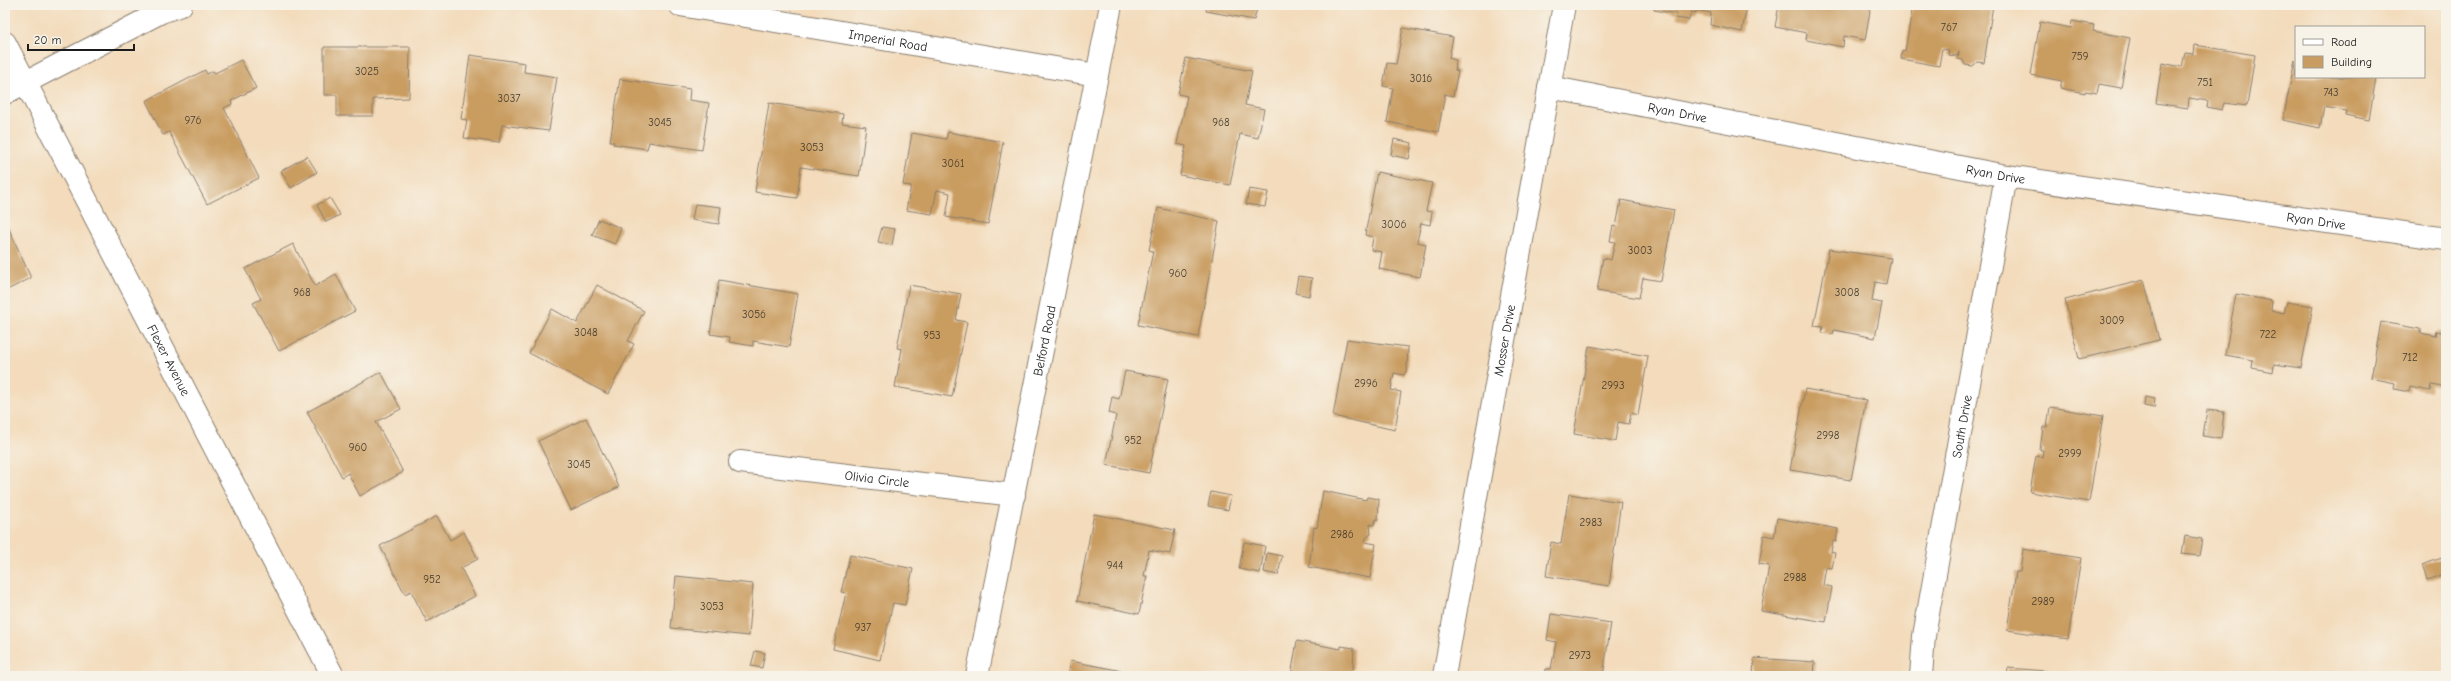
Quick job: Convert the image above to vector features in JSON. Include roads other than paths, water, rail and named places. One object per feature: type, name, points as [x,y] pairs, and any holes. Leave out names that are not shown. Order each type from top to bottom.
[{"type":"street","points":[[5,93],[161,12],[181,5]]},
{"type":"street","name":"Imperial Road","points":[[680,5],[1097,75]]},
{"type":"street","name":"Belford Road","points":[[977,676],[1111,5]]},
{"type":"street","name":"Mosser Drive","points":[[1444,676],[1564,5]]},
{"type":"street","name":"Flexer Avenue","points":[[5,43],[333,676]]},
{"type":"street","name":"Ryan Drive","points":[[1550,87],[2006,176],[2446,239]]},
{"type":"street","name":"South Drive","points":[[1921,676],[1924,636],[2006,176]]},
{"type":"street","name":"Olivia Circle","points":[[740,462],[1014,494]]}]
